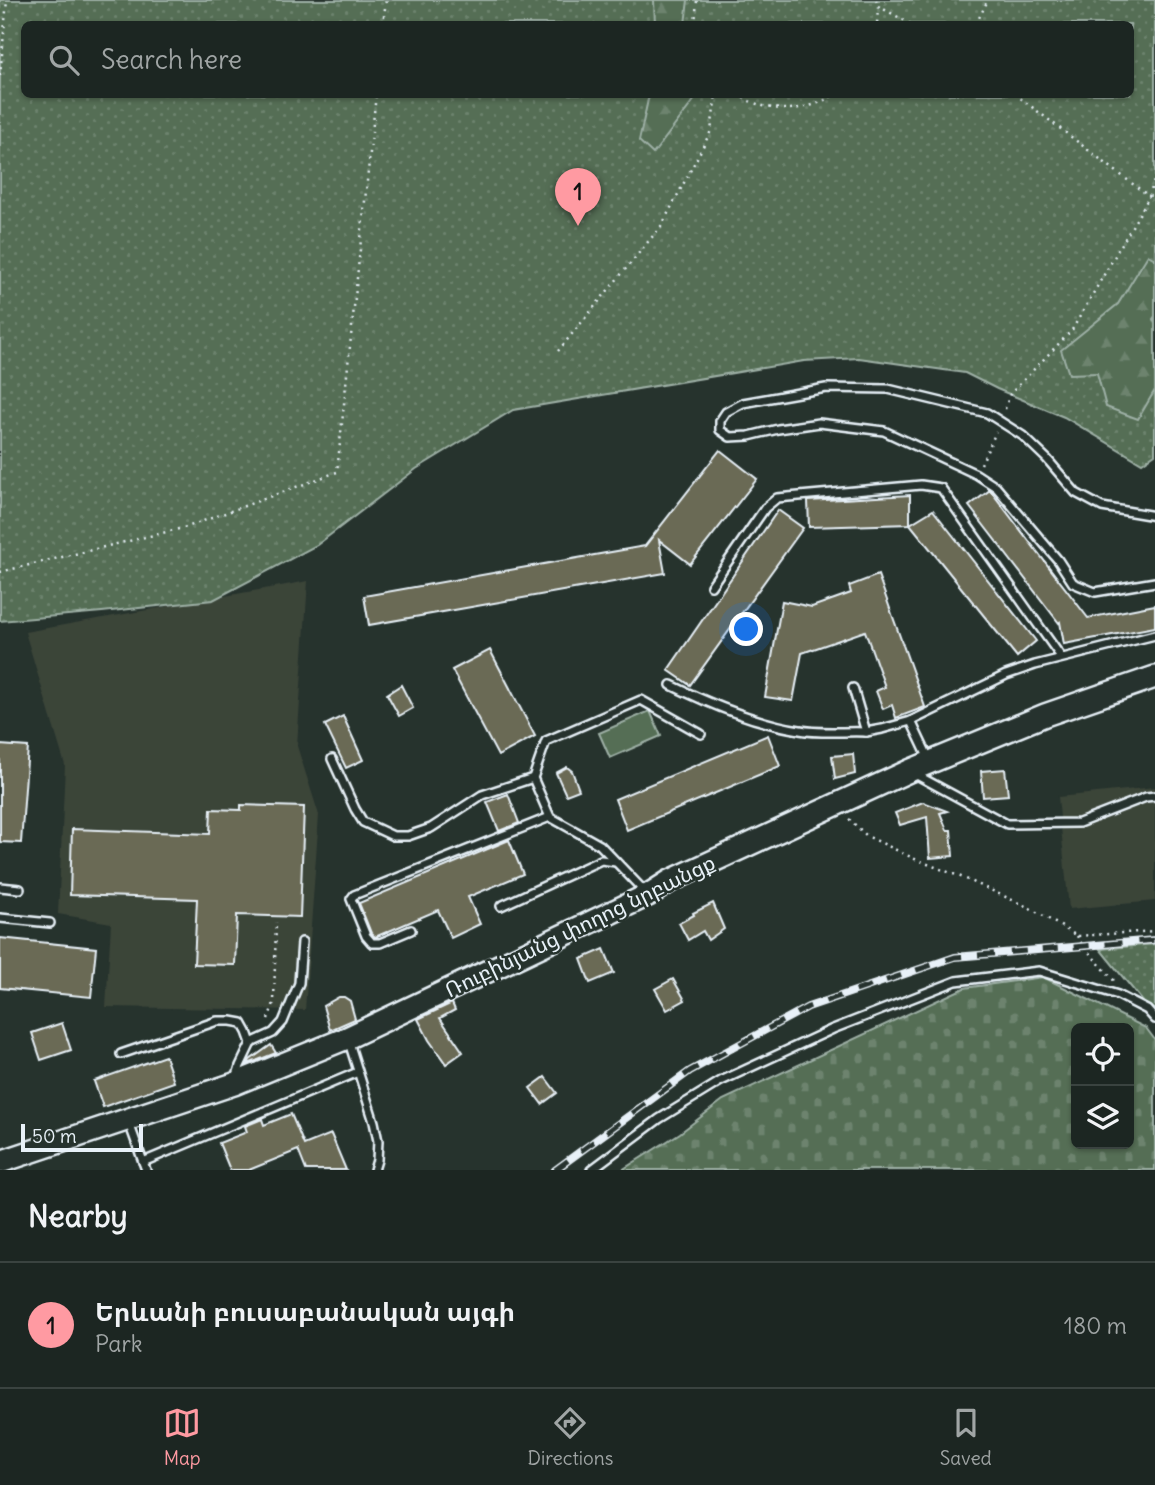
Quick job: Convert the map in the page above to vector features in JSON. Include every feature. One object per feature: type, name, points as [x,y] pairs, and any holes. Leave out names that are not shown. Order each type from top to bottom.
[{"type":"street","name":"Ռուբինյանց փողոց նրբանցք","points":[[0,1162],[234,1084],[347,1038],[648,895],[670,881],[909,771],[1045,715],[1155,677]]},
{"type":"lane","points":[[1155,516],[1102,507],[1076,493],[1023,436],[987,413],[888,389],[825,388],[743,403],[726,411],[720,421],[720,430],[730,437],[819,423],[884,430],[976,474],[996,487],[1073,583],[1094,592],[1155,582]]},
{"type":"lane","points":[[711,586],[765,508],[777,498],[921,485],[941,488],[1061,657]]},
{"type":"lane","points":[[671,685],[739,713],[802,730],[866,732],[911,721],[1006,675],[1061,657],[1155,635]]},
{"type":"lane","points":[[853,688],[866,732]]},
{"type":"lane","points":[[648,895],[600,845],[550,817],[533,778],[546,741],[641,700],[701,734]]},
{"type":"lane","points":[[911,721],[931,763]]},
{"type":"lane","points":[[332,759],[363,822],[393,836],[408,836],[431,828],[482,794],[533,778]]},
{"type":"lane","points":[[909,771],[1007,824],[1079,823],[1155,796]]},
{"type":"lane","points":[[411,930],[380,943],[372,943],[366,936],[351,899],[354,895],[550,817]]},
{"type":"lane","points":[[501,906],[601,860],[616,862]]},
{"type":"lane","points":[[0,887],[20,889]]},
{"type":"lane","points":[[0,918],[50,923]]},
{"type":"lane","points":[[251,1043],[273,1033],[283,1022],[299,983],[302,942]]},
{"type":"lane","points":[[591,1170],[659,1119],[721,1081],[833,1029],[956,981],[1039,971],[1118,995],[1147,1010],[1155,1019]]},
{"type":"lane","points":[[121,1054],[217,1021],[242,1023],[251,1043],[234,1084]]},
{"type":"lane","points":[[347,1038],[378,1141],[374,1170]]},
{"type":"lane","points":[[128,1119],[144,1166],[358,1072]]},
{"type":"path","points":[[0,76],[8,0]]},
{"type":"path","points":[[383,21],[386,0]]},
{"type":"path","points":[[695,21],[697,0]]},
{"type":"path","points":[[876,0],[877,21]]},
{"type":"path","points":[[978,21],[988,0]]},
{"type":"path","points":[[878,6],[906,21]]},
{"type":"path","points":[[0,572],[187,527],[337,472],[376,98]]},
{"type":"path","points":[[558,351],[662,225],[710,131],[715,98]]},
{"type":"path","points":[[746,98],[767,108],[796,109],[830,98]]},
{"type":"path","points":[[1020,98],[1155,201]]},
{"type":"path","points":[[976,474],[1001,422],[1010,394],[1072,330],[1149,197],[1155,177]]},
{"type":"path","points":[[835,806],[867,836],[1030,908],[1077,936],[1113,979],[1118,995]]},
{"type":"path","points":[[274,1003],[276,922]]},
{"type":"path","points":[[1077,936],[1155,931]]},
{"type":"shaded area","points":[[308,581],[297,746],[319,815],[305,1010],[106,1007],[111,923],[58,914],[65,765],[25,632]]},
{"type":"shaded area","points":[[1155,787],[1155,901],[1069,909],[1058,797]]},
{"type":"green space","points":[[0,0],[1155,0],[1155,454],[1142,463],[1064,417],[965,373],[859,358],[804,361],[513,410],[416,469],[317,545],[213,600],[0,621]]},
{"type":"green space","points":[[654,0],[688,0],[685,21],[655,21]]},
{"type":"green space","points":[[648,98],[696,98],[653,154],[639,141]]},
{"type":"green space","points":[[1148,255],[1155,259],[1155,390],[1138,419],[1106,407],[1097,373],[1069,374],[1061,350],[1118,304]]},
{"type":"green space","points":[[650,711],[661,736],[610,758],[599,733]]},
{"type":"green space","points":[[1155,944],[1155,1010],[1144,1003],[1100,949]]},
{"type":"green space","points":[[1043,977],[1146,1028],[1155,1040],[1155,1170],[622,1170],[680,1133],[723,1100],[964,988]]},
{"type":"building","points":[[720,450],[757,479],[690,564],[659,540],[665,573],[369,625],[364,596],[645,546]]},
{"type":"building","points":[[990,490],[1088,618],[1155,605],[1155,627],[1064,644],[1060,622],[969,506]]},
{"type":"building","points":[[910,495],[910,524],[809,527],[808,501]]},
{"type":"building","points":[[778,510],[803,528],[690,685],[668,670]]},
{"type":"building","points":[[933,510],[1036,641],[1017,657],[910,524]]},
{"type":"building","points":[[878,575],[925,707],[896,718],[892,705],[883,709],[876,691],[885,687],[865,631],[802,653],[793,701],[765,697],[782,601],[812,607],[851,593],[849,586]]},
{"type":"building","points":[[490,650],[535,736],[498,756],[452,670]]},
{"type":"building","points":[[401,685],[413,708],[399,716],[387,694]]},
{"type":"building","points":[[343,716],[363,760],[346,768],[325,725]]},
{"type":"building","points":[[768,735],[780,766],[627,830],[615,799]]},
{"type":"building","points":[[0,745],[28,747],[21,843],[0,842]]},
{"type":"building","points":[[853,754],[855,774],[835,779],[832,756]]},
{"type":"building","points":[[567,767],[572,771],[579,790],[566,795],[556,773]]},
{"type":"building","points":[[1005,769],[1008,795],[983,797],[981,771]]},
{"type":"building","points":[[508,794],[519,823],[499,831],[487,802]]},
{"type":"building","points":[[923,802],[947,811],[940,813],[947,830],[951,830],[953,856],[930,858],[927,817],[900,825],[895,813]]},
{"type":"building","points":[[241,805],[304,807],[300,917],[237,915],[235,965],[194,964],[197,899],[70,895],[72,829],[210,834],[211,809],[241,810]]},
{"type":"building","points":[[509,840],[523,874],[468,897],[480,924],[451,938],[438,910],[375,937],[371,933],[359,903]]},
{"type":"building","points":[[713,903],[724,929],[708,940],[703,931],[688,940],[679,923]]},
{"type":"building","points":[[0,938],[96,948],[91,997],[0,988]]},
{"type":"building","points":[[604,949],[614,973],[590,983],[581,959]]},
{"type":"building","points":[[673,979],[685,1000],[667,1010],[655,989]]},
{"type":"building","points":[[339,997],[350,1001],[355,1019],[330,1030],[323,1006]]},
{"type":"building","points":[[452,1003],[455,1010],[440,1018],[463,1052],[446,1064],[418,1019]]},
{"type":"building","points":[[62,1023],[71,1050],[41,1060],[32,1033]]},
{"type":"building","points":[[271,1045],[276,1053],[248,1064],[250,1060]]},
{"type":"building","points":[[165,1056],[174,1082],[103,1107],[94,1081]]},
{"type":"building","points":[[545,1077],[557,1093],[542,1104],[530,1088]]},
{"type":"building","points":[[291,1114],[304,1145],[331,1134],[346,1170],[306,1170],[298,1150],[249,1170],[230,1170],[219,1143],[247,1132],[245,1126],[262,1119],[264,1125]]},
{"type":"railway","points":[[555,1170],[690,1071],[808,1007],[955,957],[1155,940]]},
{"type":"place","name":"Երևանի բուսաբանական այգի","points":[[578,226]]}]
